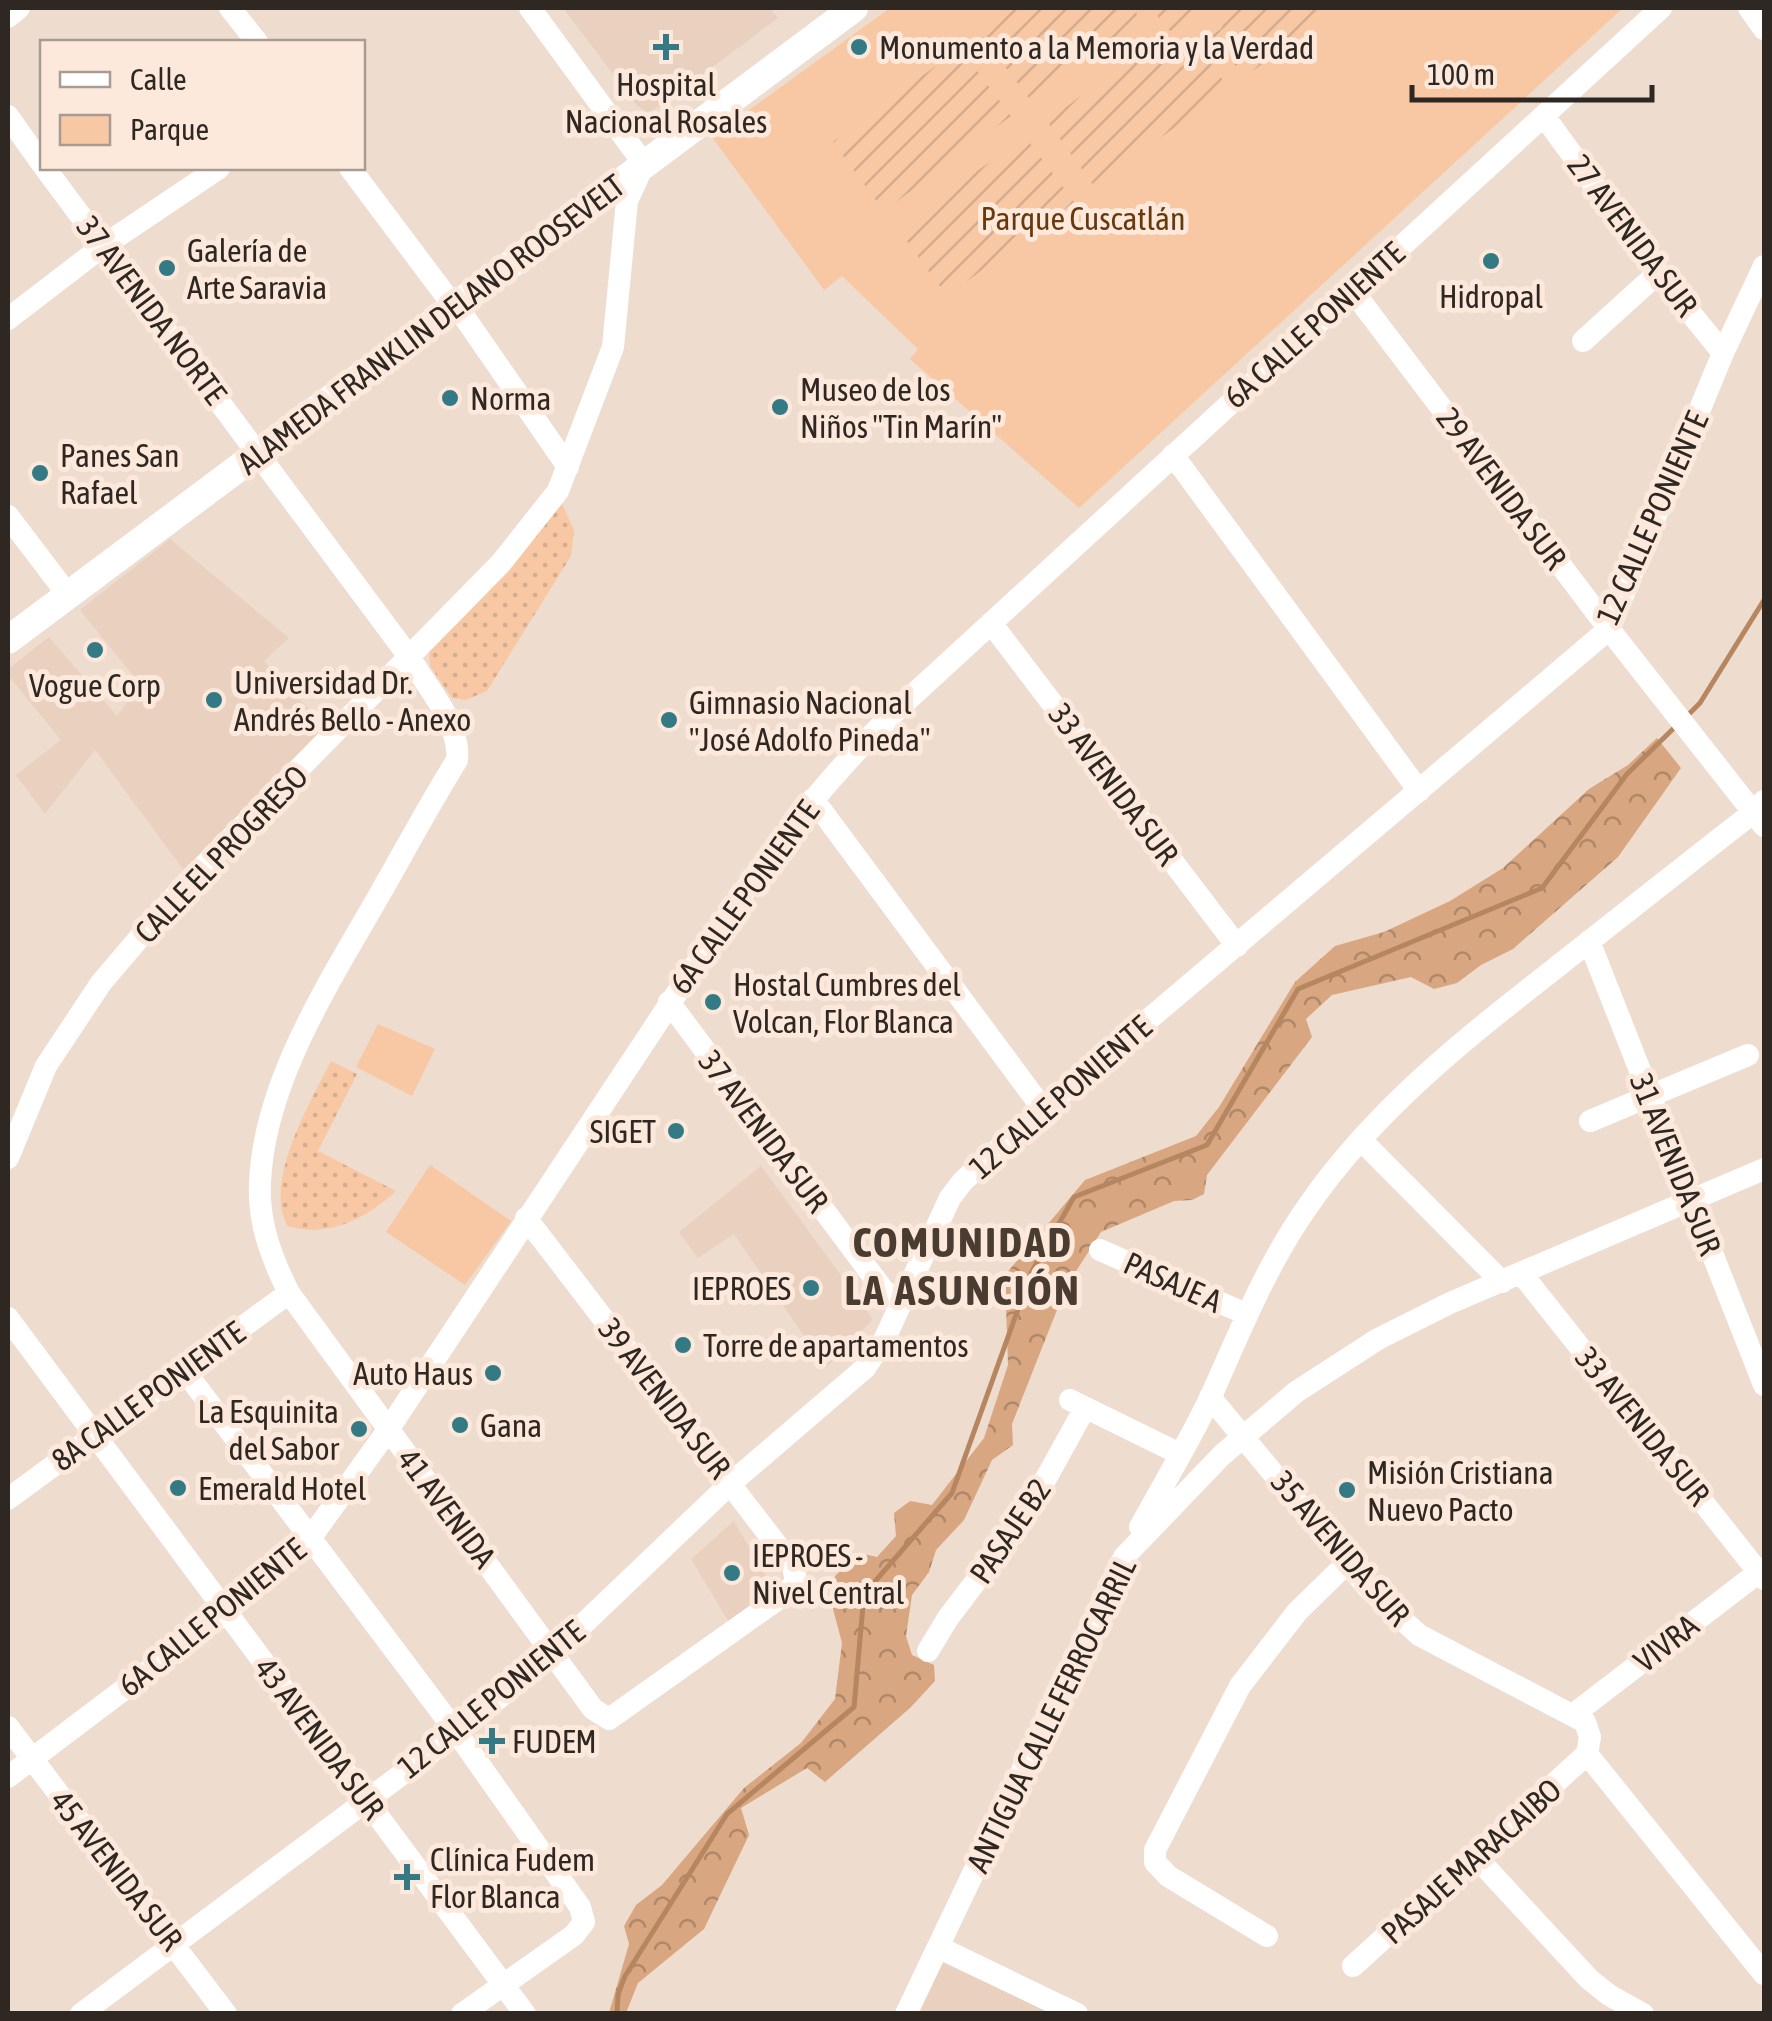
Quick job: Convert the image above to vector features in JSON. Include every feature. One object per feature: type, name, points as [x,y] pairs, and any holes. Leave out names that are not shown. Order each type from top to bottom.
[{"type":"main road","name":"ALAMEDA FRANKLIN DELANO ROOSEVELT","points":[[8,640],[64,590],[639,157],[823,8]]},
{"type":"main road","name":"ALAMEDA FRANKLIN DELANO ROOSEVELT","points":[[639,157],[854,8]]},
{"type":"main road","name":"ALAMEDA FRANKLIN DELANO ROOSEVELT","points":[[8,624],[64,590]]},
{"type":"street","points":[[8,16],[19,8]]},
{"type":"street","points":[[230,8],[255,40]]},
{"type":"street","points":[[530,8],[639,157]]},
{"type":"street","name":"6A CALLE PONIENTE","points":[[8,1777],[225,1613],[309,1540],[388,1430],[768,858],[813,799],[882,723],[1660,8]]},
{"type":"street","points":[[1749,8],[1764,29]]},
{"type":"street","name":"37 AVENIDA NORTE","points":[[8,116],[40,160]]},
{"type":"street","name":"27 AVENIDA SUR","points":[[1544,116],[1658,273],[1723,353]]},
{"type":"street","name":"CALLE EL PROGRESO","points":[[8,1158],[46,1066],[102,983],[180,890],[501,563],[558,491],[613,347],[627,201],[639,157]]},
{"type":"street","name":"37 AVENIDA NORTE","points":[[47,170],[255,447]]},
{"type":"street","points":[[8,319],[103,246],[216,170]]},
{"type":"street","points":[[352,170],[451,300],[568,467]]},
{"type":"street","name":"12 CALLE PONIENTE","points":[[82,2014],[457,1732],[554,1652],[731,1483],[875,1356],[950,1198],[963,1180],[1608,629],[1723,353],[1764,266]]},
{"type":"street","points":[[1583,341],[1658,273]]},
{"type":"street","name":"29 AVENIDA SUR","points":[[1352,290],[1608,629],[1761,813]]},
{"type":"street","points":[[255,447],[410,658]]},
{"type":"street","points":[[1173,454],[1418,791]]},
{"type":"street","points":[[8,516],[64,590]]},
{"type":"street","name":"33 AVENIDA SUR","points":[[991,623],[1237,946]]},
{"type":"street","name":"41 AVENIDA","points":[[410,658],[450,722],[458,747],[457,760],[349,948],[284,1074],[267,1128],[260,1185],[271,1257],[289,1293],[388,1430],[593,1708],[609,1719]]},
{"type":"street","points":[[813,799],[1042,1109]]},
{"type":"street","points":[[1124,1556],[1210,1397],[1246,1314],[1296,1224],[1361,1140],[1396,1100],[1460,1042],[1761,813]]},
{"type":"street","name":"31 AVENIDA SUR","points":[[1589,942],[1764,1386]]},
{"type":"street","name":"37 AVENIDA SUR","points":[[669,1002],[884,1291],[901,1302]]},
{"type":"street","points":[[1590,1121],[1748,1055]]},
{"type":"street","name":"33 AVENIDA SUR","points":[[1361,1140],[1511,1278],[1762,1576]]},
{"type":"street","name":"ANTIGUA CALLE FERROCARRIL","points":[[906,2014],[1124,1556],[1243,1435],[1296,1392],[1378,1339],[1764,1169]]},
{"type":"street","name":"39 AVENIDA SUR","points":[[526,1218],[793,1566],[796,1581],[788,1592],[609,1719]]},
{"type":"street","name":"PASAJE A","points":[[1100,1250],[1246,1314]]},
{"type":"street","name":"8A CALLE PONIENTE","points":[[8,1499],[289,1293]]},
{"type":"street","name":"43 AVENIDA SUR","points":[[9,1321],[525,2014]]},
{"type":"street","points":[[184,1370],[457,1732],[580,1907],[584,1922],[574,1935],[462,2014]]},
{"type":"street","name":"35 AVENIDA SUR","points":[[1210,1397],[1379,1600],[1419,1635],[1574,1714]]},
{"type":"street","name":"PASAJE B2","points":[[928,1650],[1024,1518],[1077,1404],[1180,1454]]},
{"type":"street","points":[[1266,1936],[1168,1876],[1155,1862],[1155,1850],[1240,1686],[1297,1612],[1347,1562]]},
{"type":"street","name":"VIVRA","points":[[1574,1714],[1762,1576]]},
{"type":"street","points":[[1574,1714],[1588,1729],[1587,1754],[1764,1974]]},
{"type":"street","name":"45 AVENIDA SUR","points":[[8,1727],[226,2014]]},
{"type":"street","name":"PASAJE MARACAIBO","points":[[1353,1966],[1587,1754]]},
{"type":"street","points":[[1476,1856],[1589,1979],[1644,2014]]},
{"type":"street","points":[[938,1948],[1077,2014]]},
{"type":"shaded area","name":"Hospital Nacional Rosales","points":[[563,8],[770,8],[778,18],[648,112],[637,106]]},
{"type":"shaded area","name":"Universidad Dr. Andrés Bello - Anexo","points":[[170,539],[289,638],[264,661],[328,730],[188,876],[95,750],[45,814],[16,775],[61,740],[8,675],[8,669],[49,637],[117,716],[140,684],[80,610]]},
{"type":"shaded area","name":"IEPROES","points":[[761,1166],[873,1319],[826,1368],[734,1234],[698,1258],[679,1232]]},
{"type":"shaded area","name":"IEPROES - Nivel Central","points":[[734,1521],[773,1588],[731,1626],[691,1559]]},
{"type":"shaded area","points":[[943,1963],[1053,2013],[919,2014]]},
{"type":"green space","name":"Parque Cuscatlán","points":[[890,8],[1623,8],[1079,508],[910,359],[918,349],[842,276],[824,290],[712,137]]},
{"type":"green space","points":[[1008,8],[1136,8],[1138,24],[1032,102],[977,30]]},
{"type":"green space","points":[[1155,8],[1204,8],[1199,23],[1182,33],[1161,25]]},
{"type":"green space","points":[[1230,8],[1340,8],[1244,77],[1212,35],[1221,29]]},
{"type":"green space","points":[[1151,44],[1179,51],[1197,45],[1229,88],[1094,186],[1047,121]]},
{"type":"green space","points":[[960,48],[1011,116],[884,211],[833,142]]},
{"type":"green space","points":[[1025,136],[1074,202],[947,296],[898,229]]},
{"type":"green space","points":[[562,504],[574,530],[571,556],[487,691],[466,700],[452,698],[430,666],[429,651],[465,616]]},
{"type":"green space","points":[[1657,738],[1681,768],[1618,857],[1513,949],[1457,983],[1434,989],[1411,977],[1332,995],[1306,1019],[1312,1037],[1207,1175],[1204,1194],[1192,1200],[1174,1201],[1101,1232],[1066,1287],[1012,1424],[1013,1445],[992,1460],[964,1520],[936,1550],[929,1572],[912,1595],[906,1636],[912,1655],[934,1665],[935,1681],[825,1782],[807,1768],[741,1808],[749,1835],[704,1929],[638,1983],[626,2013],[609,2013],[629,1944],[624,1926],[636,1905],[662,1885],[744,1788],[801,1743],[835,1699],[842,1643],[833,1609],[835,1576],[859,1553],[877,1557],[896,1536],[894,1513],[910,1501],[932,1505],[984,1438],[1008,1365],[1005,1275],[1085,1180],[1196,1136],[1219,1107],[1295,982],[1335,946],[1384,932],[1450,901],[1503,868],[1589,789],[1628,765]]},
{"type":"green space","points":[[378,1024],[435,1049],[412,1096],[356,1067]]},
{"type":"green space","points":[[331,1061],[357,1074],[318,1151],[396,1191],[346,1224],[318,1230],[288,1226],[281,1188],[285,1165],[302,1119]]},
{"type":"green space","points":[[430,1165],[511,1221],[465,1285],[386,1232]]},
{"type":"waterway","points":[[1685,718],[1700,703],[1764,600]]},
{"type":"waterway","points":[[617,2014],[618,1994],[625,1976],[727,1814],[854,1707],[864,1594],[952,1493],[1031,1273],[1074,1197],[1207,1145],[1298,989],[1542,888],[1627,774],[1677,725]]},
{"type":"place","name":"Hospital Nacional Rosales","points":[[666,47]]},
{"type":"place","name":"Monumento a la Memoria y la Verdad","points":[[859,47]]},
{"type":"place","name":"Hidropal","points":[[1491,261]]},
{"type":"place","name":"Galería de Arte Saravia","points":[[167,268]]},
{"type":"place","name":"Norma","points":[[450,398]]},
{"type":"place","name":"Museo de los Niños \"Tin Marín\"","points":[[780,407]]},
{"type":"place","name":"Panes San Rafael","points":[[40,473]]},
{"type":"place","name":"Vogue Corp","points":[[95,650]]},
{"type":"place","name":"Universidad Dr. Andrés Bello - Anexo","points":[[214,700]]},
{"type":"place","name":"Gimnasio Nacional \"José Adolfo Pineda\"","points":[[669,720]]},
{"type":"place","name":"Hostal Cumbres del Volcan, Flor Blanca","points":[[713,1002]]},
{"type":"place","name":"SIGET","points":[[676,1131]]},
{"type":"place","name":"IEPROES","points":[[811,1288]]},
{"type":"place","name":"Torre de apartamentos","points":[[683,1345]]},
{"type":"place","name":"Auto Haus","points":[[493,1373]]},
{"type":"place","name":"Gana","points":[[460,1425]]},
{"type":"place","name":"La Esquinita del Sabor","points":[[359,1429]]},
{"type":"place","name":"Emerald Hotel","points":[[178,1488]]},
{"type":"place","name":"Misión Cristiana Nuevo Pacto","points":[[1347,1490]]},
{"type":"place","name":"IEPROES - Nivel Central","points":[[732,1573]]},
{"type":"place","name":"FUDEM","points":[[492,1741]]},
{"type":"place","name":"Clínica Fudem Flor Blanca","points":[[407,1877]]},
{"type":"district","name":"COMUNIDAD LA ASUNCIÓN","points":[[963,1266]]}]
